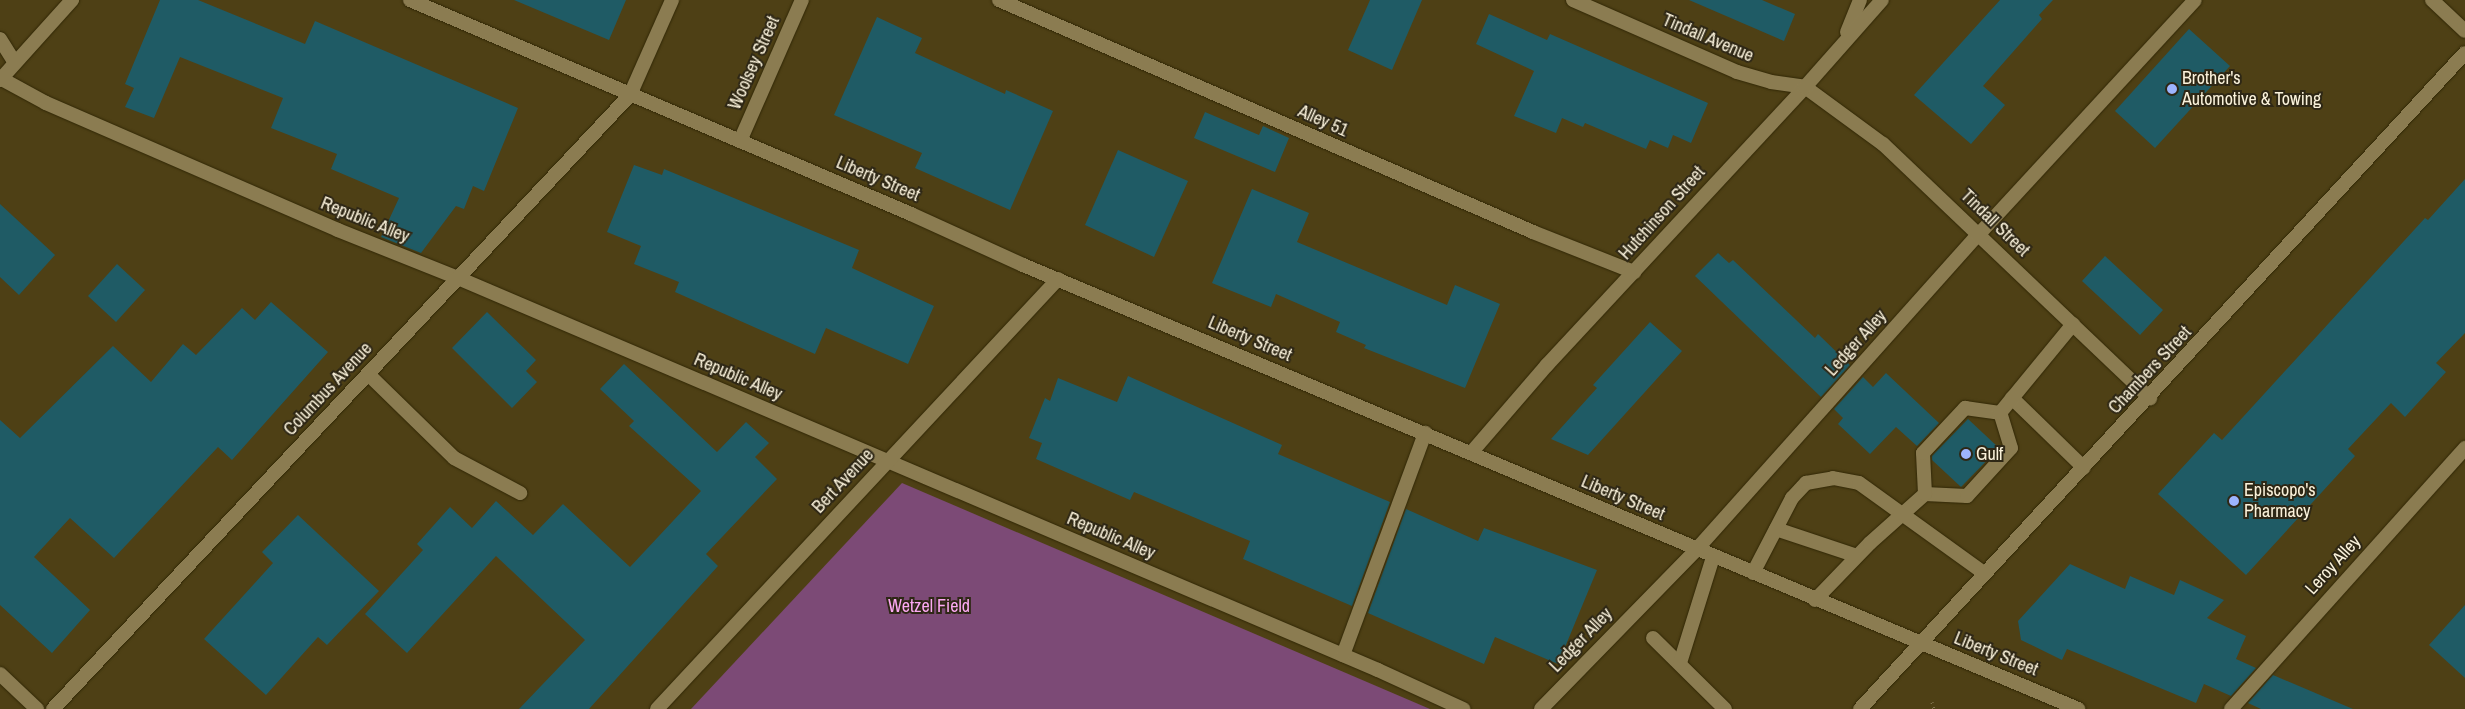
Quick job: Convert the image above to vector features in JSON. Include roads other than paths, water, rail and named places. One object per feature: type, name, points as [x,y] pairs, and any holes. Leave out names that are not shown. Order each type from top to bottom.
[{"type":"street","points":[[0,79],[72,0]]},
{"type":"street","name":"Liberty Street","points":[[410,0],[1058,279],[1425,433],[1696,550],[2078,709]]},
{"type":"street","name":"Columbus Avenue","points":[[53,709],[630,95],[672,0]]},
{"type":"street","name":"Woolsey Street","points":[[740,141],[802,0]]},
{"type":"street","name":"Alley 51","points":[[999,0],[1506,220],[1634,272]]},
{"type":"street","name":"Tindall Avenue","points":[[1573,0],[1737,72],[1771,82],[1806,87]]},
{"type":"street","points":[[1843,42],[1860,0]]},
{"type":"street","name":"Hutchinson Street","points":[[1471,453],[1634,272],[1806,87],[1843,42],[1882,0]]},
{"type":"street","name":"Ledger Alley","points":[[1541,709],[1696,550],[1979,234],[2195,0]]},
{"type":"street","points":[[2432,0],[2465,31]]},
{"type":"street","points":[[0,39],[15,64]]},
{"type":"street","name":"Chambers Street","points":[[1860,709],[2150,398],[2465,53]]},
{"type":"street","name":"Republic Alley","points":[[0,79],[46,103],[159,152],[1344,655],[1463,709]]},
{"type":"street","name":"Tindall Street","points":[[1806,87],[1883,144],[2150,398]]},
{"type":"street","name":"Bert Avenue","points":[[656,709],[1058,279]]},
{"type":"street","points":[[2000,412],[2073,324]]},
{"type":"street","points":[[368,374],[454,458],[520,493]]},
{"type":"street","points":[[2012,398],[2084,468]]},
{"type":"street","points":[[1925,494],[1923,453],[1965,408],[2000,412]]},
{"type":"street","points":[[1815,600],[1857,556],[1925,494],[1967,496],[2011,448],[2000,412]]},
{"type":"street","points":[[1344,655],[1425,433]]},
{"type":"street","name":"Leroy Alley","points":[[2231,709],[2465,448]]},
{"type":"street","points":[[1753,574],[1792,498],[1806,483],[1833,478],[1859,483],[1985,574]]},
{"type":"street","points":[[1776,528],[1857,556]]},
{"type":"street","points":[[1680,664],[1713,557]]},
{"type":"street","points":[[1654,638],[1725,709]]},
{"type":"street","points":[[0,674],[37,709]]},
{"type":"place","name":"Brother's Automotive & Towing","points":[[2172,89]]},
{"type":"place","name":"Gulf","points":[[1966,454]]},
{"type":"place","name":"Episcopo's Pharmacy","points":[[2234,501]]},
{"type":"park label","name":"Wetzel Field","points":[[929,606]]}]
